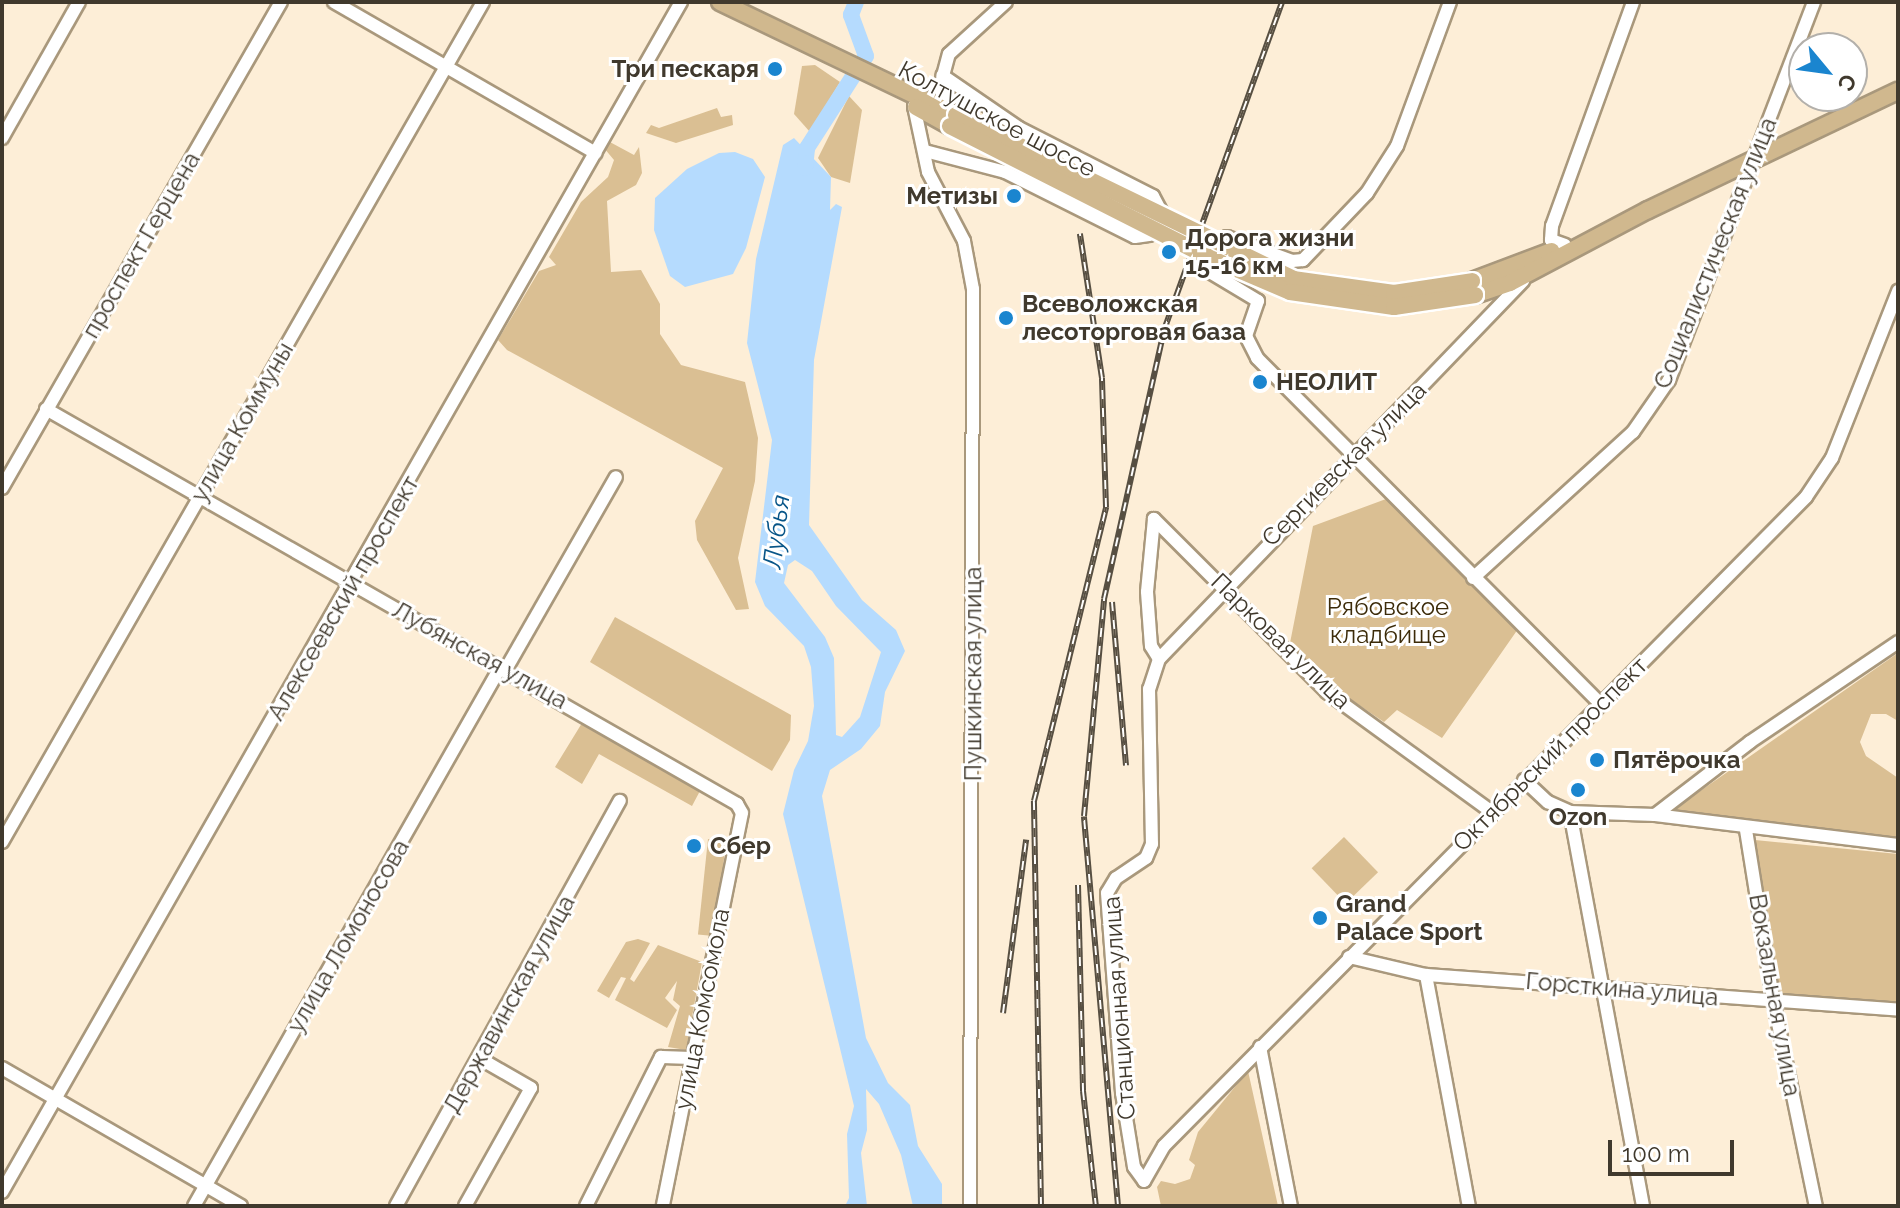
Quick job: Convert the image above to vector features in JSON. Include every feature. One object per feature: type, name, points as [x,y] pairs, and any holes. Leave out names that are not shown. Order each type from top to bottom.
[{"type":"main road","name":"Колтушское шоссе","points":[[720,2],[916,102],[1293,279],[1394,293],[1474,288],[1532,272],[1624,222],[1898,91]]},
{"type":"main road","name":"Колтушское шоссе","points":[[1474,288],[1565,245],[1624,222]]},
{"type":"street","points":[[2,138],[79,2]]},
{"type":"street","name":"проспект Герцена","points":[[2,488],[281,2]]},
{"type":"street","points":[[334,2],[596,153]]},
{"type":"street","name":"улица Коммуны","points":[[2,842],[483,2]]},
{"type":"street","name":"Алексеевский проспект","points":[[2,1192],[352,584],[681,2]]},
{"type":"street","points":[[916,102],[931,93],[952,49],[1006,2]]},
{"type":"street","points":[[1450,2],[1384,171],[1311,253],[1292,261],[1232,237],[1223,239],[1210,272],[1255,297],[1254,318],[1246,336],[1250,348],[1351,455],[1600,704]]},
{"type":"street","points":[[1565,245],[1551,240],[1552,226],[1633,2]]},
{"type":"street","name":"Социалистическая улица","points":[[1473,578],[1633,432],[1669,380],[1814,2]]},
{"type":"street","points":[[942,75],[1019,128],[1153,196],[1162,213],[1149,235],[1135,237],[1005,172],[925,151],[933,127],[951,117],[939,97],[942,75]]},
{"type":"street","name":"Пушкинская улица","points":[[916,102],[931,179],[964,241],[973,289],[970,1206]]},
{"type":"street","name":"Сергиевская улица","points":[[1159,659],[1224,586],[1532,272]]},
{"type":"street","points":[[1474,288],[1487,301],[1490,314]]},
{"type":"street","name":"Октябрьский проспект","points":[[1144,1181],[1164,1146],[1820,479],[1842,435],[1898,291]]},
{"type":"street","name":"Лубянская улица","points":[[46,409],[728,797],[742,813]]},
{"type":"street","name":"улица Ломоносова","points":[[194,1206],[616,477]]},
{"type":"street","name":"Парковая улица","points":[[1154,519],[1327,692],[1492,812]]},
{"type":"street","name":"Станционная улица","points":[[1144,1181],[1134,1167],[1122,1093],[1107,893],[1116,878],[1146,858],[1152,844],[1149,689],[1159,659],[1151,646],[1147,592],[1154,519]]},
{"type":"street","points":[[1655,815],[1750,742],[1898,642]]},
{"type":"street","points":[[1524,780],[1548,802],[1570,812],[1655,815],[1746,830],[1898,845]]},
{"type":"street","name":"Державинская улица","points":[[396,1206],[620,801]]},
{"type":"street","points":[[1570,812],[1643,1206]]},
{"type":"street","name":"улица Комсомола","points":[[663,1206],[742,813]]},
{"type":"street","name":"Вокзальная улица","points":[[1746,830],[1774,1004],[1816,1206]]},
{"type":"street","name":"Горсткина улица","points":[[1349,957],[1426,975],[1601,984],[1774,1004],[1898,1010]]},
{"type":"street","points":[[1426,975],[1469,1206]]},
{"type":"street","points":[[1260,1047],[1291,1206]]},
{"type":"street","points":[[586,1206],[661,1057],[692,1058]]},
{"type":"street","points":[[465,1206],[531,1088],[479,1058]]},
{"type":"street","points":[[2,1068],[241,1206]]},
{"type":"green space","points":[[815,65],[840,82],[810,132],[794,114],[802,66]]},
{"type":"green space","points":[[849,96],[862,110],[850,183],[831,177],[818,158]]},
{"type":"green space","points":[[717,108],[721,117],[732,115],[733,125],[676,143],[646,133],[651,125],[659,128]]},
{"type":"green space","points":[[608,141],[634,155],[639,147],[642,173],[636,185],[607,201],[611,272],[641,270],[660,304],[660,334],[681,365],[745,382],[758,438],[755,481],[738,558],[749,609],[736,610],[697,540],[695,521],[723,468],[507,350],[498,340],[539,271],[556,265],[549,257],[581,202],[608,177],[614,160],[604,148]]},
{"type":"green space","name":"Рябовское кладбище","points":[[1386,499],[1518,629],[1442,738],[1397,710],[1384,722],[1331,686],[1290,643],[1313,526]]},
{"type":"green space","points":[[615,617],[791,715],[790,740],[772,771],[590,662]]},
{"type":"green space","points":[[1898,653],[1898,721],[1886,714],[1871,714],[1860,742],[1866,756],[1898,778],[1898,838],[1673,810]]},
{"type":"green space","points":[[582,723],[701,789],[692,806],[599,754],[582,784],[555,767]]},
{"type":"green space","points":[[1344,837],[1378,872],[1346,904],[1312,868]]},
{"type":"green space","points":[[708,839],[726,841],[716,936],[698,934]]},
{"type":"green space","points":[[1755,840],[1898,854],[1898,1003],[1780,996]]},
{"type":"green space","points":[[638,939],[650,943],[630,979],[634,982],[658,945],[702,962],[686,1050],[668,1047],[680,1006],[673,1000],[677,981],[665,998],[677,1010],[667,1028],[615,1000],[626,978],[621,977],[609,998],[597,991],[626,942]]},
{"type":"green space","points":[[1248,1071],[1278,1206],[1161,1206],[1157,1187],[1161,1181],[1175,1184],[1190,1179],[1195,1165],[1189,1160],[1198,1132]]},
{"type":"water","points":[[794,138],[831,177],[830,210],[836,204],[842,207],[814,360],[809,525],[862,600],[896,630],[905,651],[885,692],[880,726],[861,749],[830,770],[822,796],[866,1038],[888,1083],[910,1105],[918,1146],[942,1184],[942,1206],[913,1206],[901,1155],[879,1104],[866,1089],[867,1130],[861,1153],[867,1206],[845,1206],[849,1198],[847,1134],[854,1106],[783,814],[794,770],[808,741],[814,706],[811,667],[804,646],[765,606],[755,582],[772,440],[747,343],[756,259],[783,145]],"holes":[[[795,560],[812,571],[836,606],[881,652],[860,717],[842,737],[836,735],[834,658],[825,637],[784,583],[788,565]]]},
{"type":"water","points":[[735,152],[753,159],[765,177],[746,248],[733,274],[685,287],[670,276],[654,230],[655,198],[687,169],[719,153]]},
{"type":"waterway","name":"Лубья","points":[[805,168],[807,148],[866,56],[851,15],[856,2]]},
{"type":"railway","points":[[1118,1206],[1084,816],[1104,599],[1164,330],[1282,2]]},
{"type":"railway","points":[[1041,1206],[1034,801],[1106,507],[1102,378],[1080,234]]},
{"type":"railway","points":[[1112,602],[1126,765]]},
{"type":"railway","points":[[1003,1013],[1026,840]]},
{"type":"railway","points":[[1078,885],[1083,1091],[1096,1206]]},
{"type":"place","name":"Три пескаря","points":[[775,69]]},
{"type":"place","name":"Метизы","points":[[1014,196]]},
{"type":"place","name":"Дорога жизни 15-16 км","points":[[1169,252]]},
{"type":"place","name":"Всеволожская лесоторговая база","points":[[1006,318]]},
{"type":"place","name":"НЕОЛИТ","points":[[1260,382]]},
{"type":"place","name":"Пятёрочка","points":[[1597,760]]},
{"type":"place","name":"Ozon","points":[[1578,790]]},
{"type":"place","name":"Сбер","points":[[694,846]]},
{"type":"place","name":"Grand Palace Sport","points":[[1320,918]]}]
